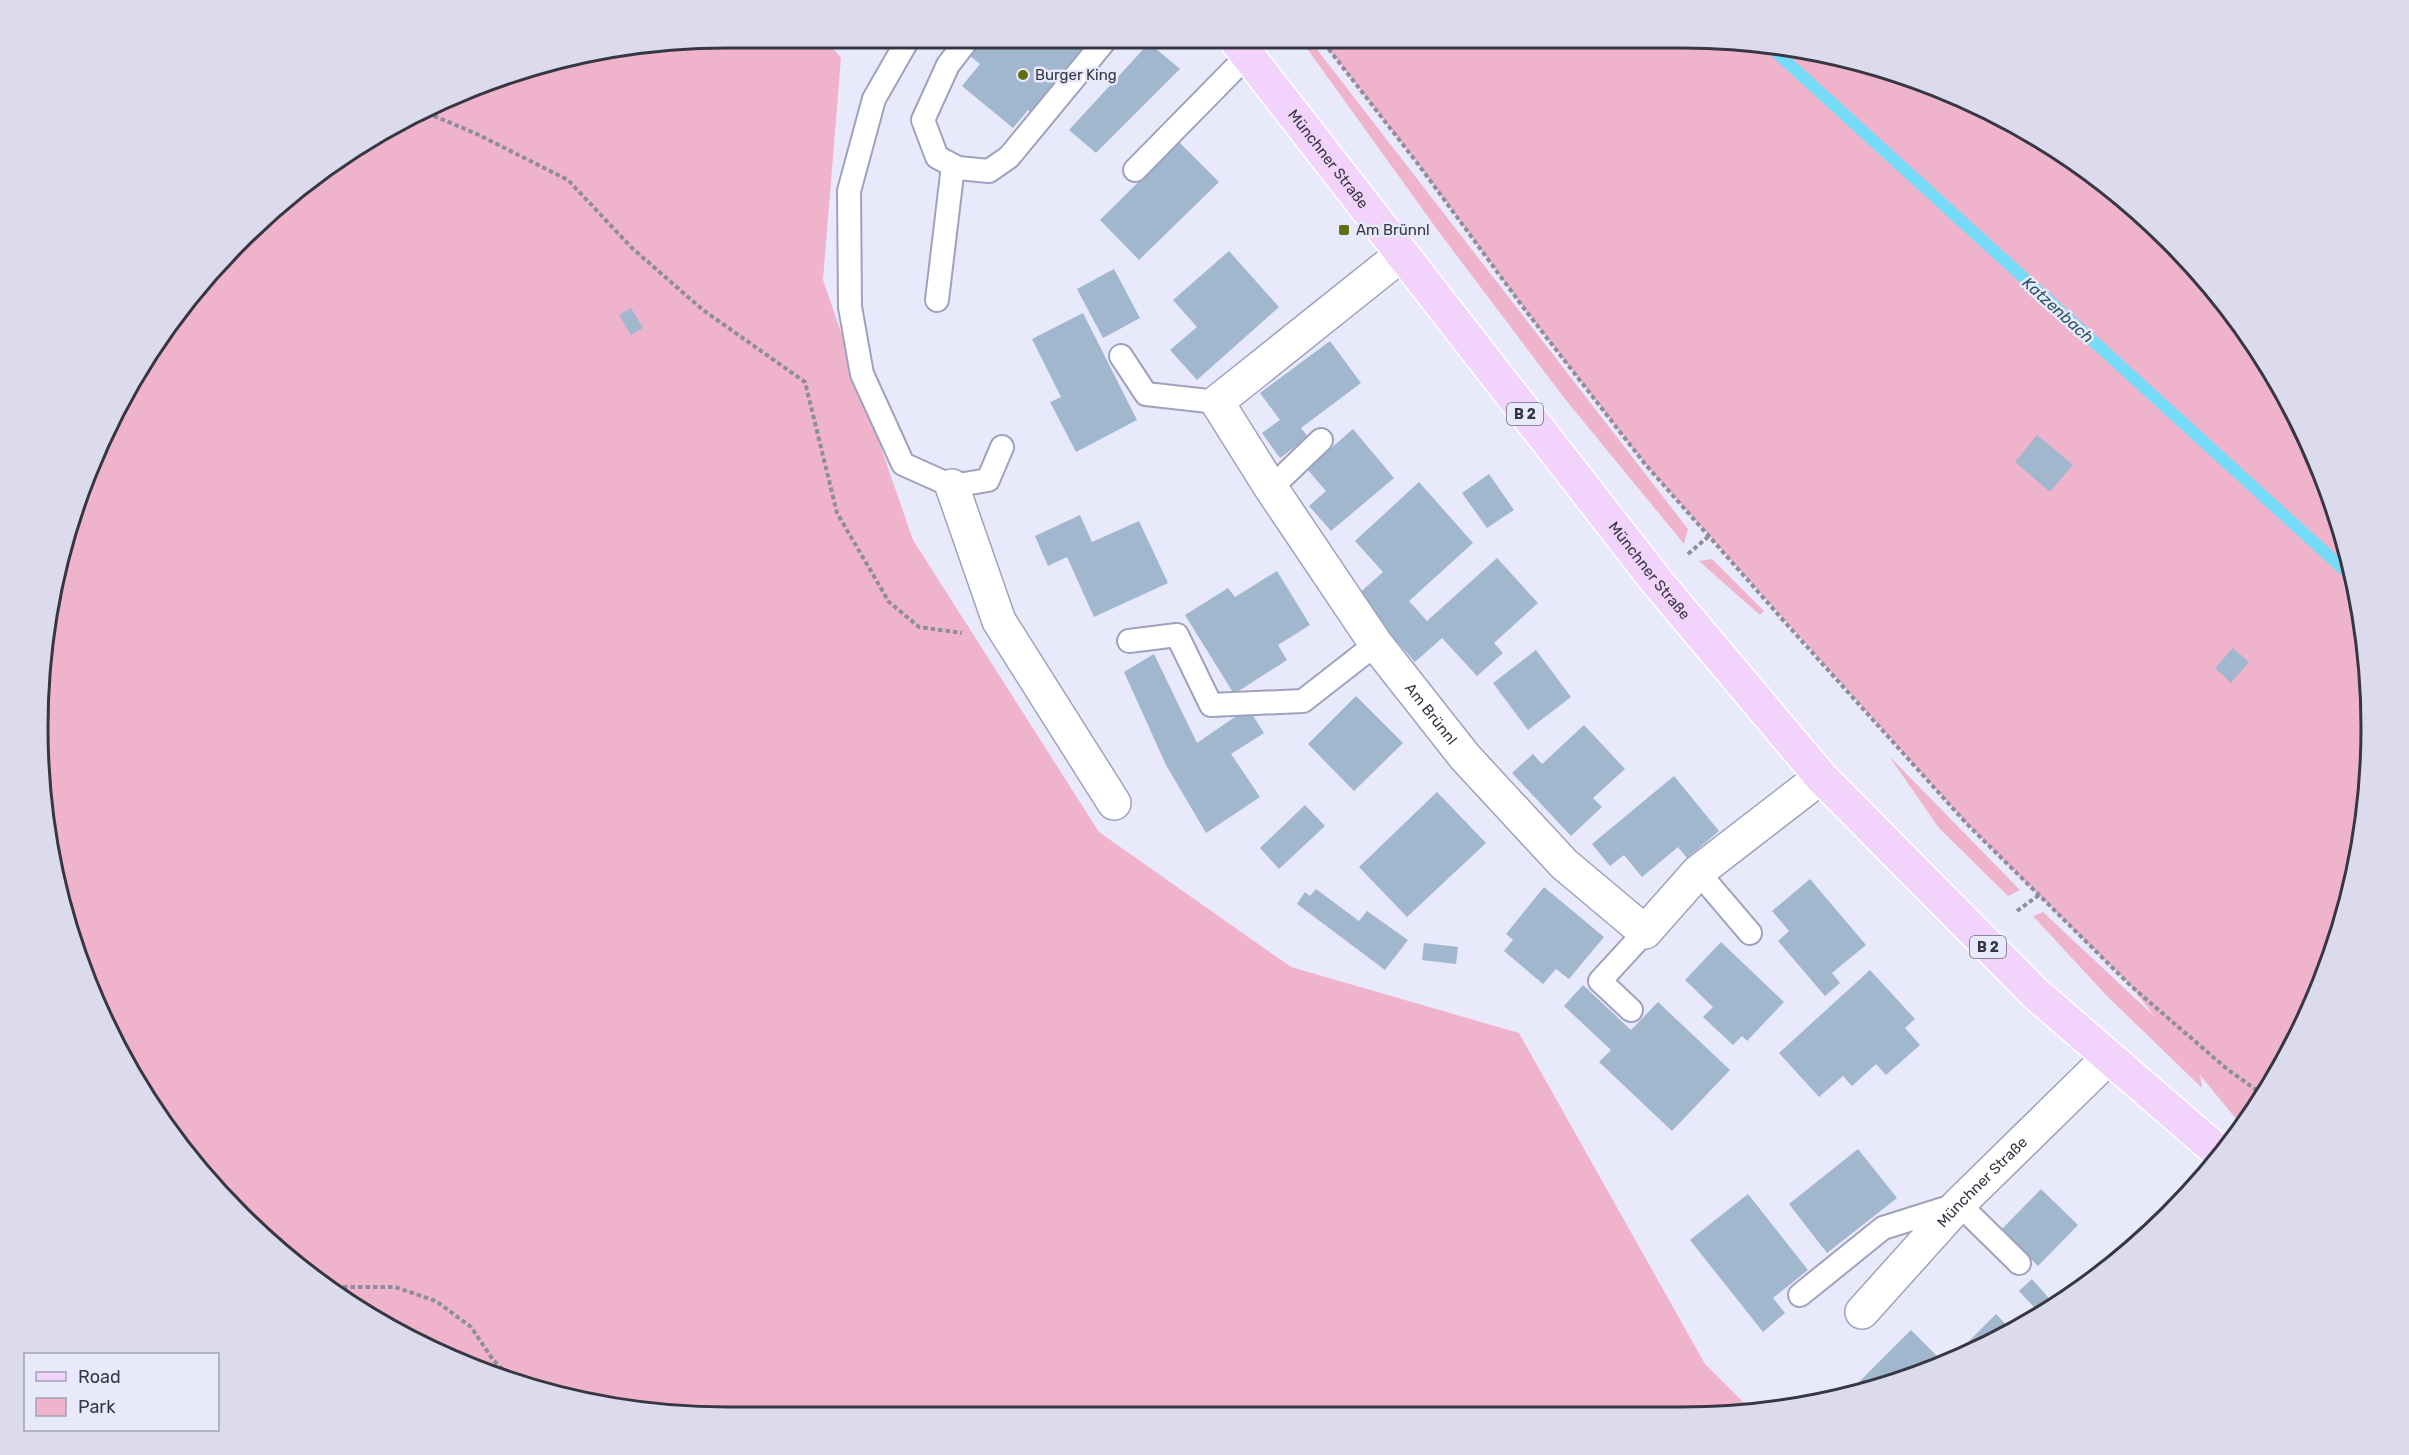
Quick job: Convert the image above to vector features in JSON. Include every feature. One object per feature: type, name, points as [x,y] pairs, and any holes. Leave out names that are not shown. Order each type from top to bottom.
[{"type":"main road","name":"Münchner Straße","points":[[1242,50],[1658,583],[1821,777],[2036,994],[2166,1106]]},
{"type":"main road","name":"B 2","points":[[2166,1106],[2221,1141]]},
{"type":"main road","name":"B 2","points":[[2166,1106],[2215,1149]]},
{"type":"street","points":[[1217,402],[1401,255]]},
{"type":"street","name":"Am Brünnl","points":[[1217,402],[1376,644],[1465,757],[1564,864],[1645,932]]},
{"type":"street","points":[[952,486],[999,621],[1114,803]]},
{"type":"street","points":[[1645,932],[1698,872],[1821,777]]},
{"type":"street","name":"Münchner Straße","points":[[1862,1312],[1959,1204],[2108,1058]]},
{"type":"lane","points":[[904,48],[874,99],[849,191],[850,307],[862,374],[903,464],[952,486],[988,480],[1002,447]]},
{"type":"lane","points":[[962,48],[948,65],[923,120],[937,158],[958,168],[989,171],[1010,157],[1099,48]]},
{"type":"lane","points":[[1135,170],[1242,50]]},
{"type":"lane","points":[[938,300],[953,165]]},
{"type":"lane","points":[[1121,356],[1146,394],[1217,402]]},
{"type":"lane","points":[[1272,488],[1322,440]]},
{"type":"lane","points":[[1129,642],[1177,635],[1212,705],[1303,701],[1376,644]]},
{"type":"lane","points":[[1698,872],[1750,933]]},
{"type":"lane","points":[[1631,1010],[1600,981],[1645,932]]},
{"type":"lane","points":[[1800,1295],[1883,1227],[1959,1204],[2019,1263]]},
{"type":"path","points":[[1328,48],[1644,464],[1967,824],[2131,986],[2227,1069],[2256,1090]]},
{"type":"path","points":[[433,115],[477,134],[568,180],[632,248],[703,310],[805,382],[837,513],[889,602],[918,627],[965,633],[999,621]]},
{"type":"path","points":[[1688,554],[1709,536]]},
{"type":"path","points":[[2017,911],[2039,895]]},
{"type":"path","points":[[343,1287],[395,1287],[436,1300],[471,1327],[493,1360],[502,1368]]},
{"type":"green space","points":[[833,48],[841,58],[823,280],[913,540],[1099,832],[1291,967],[1519,1033],[1705,1364],[1745,1404],[1682,1407],[683,1406],[595,1394],[509,1371],[427,1337],[350,1292],[314,1267],[247,1208],[188,1141],[163,1105],[118,1028],[100,988],[84,946],[61,860],[49,772],[48,728],[49,683],[61,595],[84,509],[100,467],[139,388],[163,350],[188,314],[217,279],[279,217],[314,188],[350,163],[427,118],[509,84],[595,61],[683,49]]},
{"type":"green space","points":[[1307,48],[1316,48],[1688,529],[1684,544],[1565,399],[1439,232]]},
{"type":"green space","points":[[1328,48],[1682,48],[1726,49],[1770,54],[1857,71],[1900,84],[1982,118],[2021,139],[2095,188],[2162,247],[2192,279],[2221,314],[2270,388],[2309,467],[2338,552],[2348,595],[2360,683],[2360,772],[2348,860],[2338,903],[2325,946],[2291,1028],[2270,1067],[2236,1119],[2200,1075],[2202,1088],[2108,997],[2033,916],[2043,912],[2155,1017],[2131,986],[1967,824],[1645,464],[1526,311],[1418,164]]},
{"type":"green space","points":[[1712,559],[1764,611],[1760,615],[1699,561]]},
{"type":"green space","points":[[1889,756],[2020,890],[2008,896],[1939,828]]},
{"type":"building","name":"Burger King","points":[[977,48],[1098,48],[1039,120],[1028,110],[1013,128],[962,86],[980,64],[970,56]]},
{"type":"building","points":[[1144,48],[1155,48],[1180,69],[1096,153],[1069,130]]},
{"type":"building","points":[[1179,142],[1219,182],[1139,260],[1100,220]]},
{"type":"building","points":[[1229,251],[1279,307],[1197,380],[1170,350],[1197,327],[1173,300]]},
{"type":"building","points":[[1114,269],[1140,318],[1103,338],[1077,289]]},
{"type":"building","points":[[631,308],[643,328],[631,335],[619,315]]},
{"type":"building","points":[[1083,313],[1137,420],[1076,452],[1050,402],[1061,397],[1032,339]]},
{"type":"building","points":[[1330,341],[1361,383],[1301,428],[1308,437],[1280,458],[1262,433],[1280,420],[1260,393]]},
{"type":"building","points":[[1353,429],[1394,478],[1331,531],[1309,506],[1326,491],[1307,469]]},
{"type":"building","points":[[2037,435],[2073,465],[2050,492],[2015,462]]},
{"type":"building","points":[[1489,474],[1514,510],[1487,528],[1462,493]]},
{"type":"building","points":[[1419,482],[1473,543],[1409,601],[1427,621],[1497,558],[1538,603],[1494,643],[1503,653],[1477,676],[1442,638],[1415,662],[1356,596],[1383,572],[1355,541]]},
{"type":"building","points":[[1080,515],[1092,542],[1139,521],[1168,583],[1094,617],[1067,557],[1048,566],[1035,536]]},
{"type":"building","points":[[1277,571],[1310,625],[1278,645],[1287,660],[1234,694],[1185,615],[1228,588],[1235,597]]},
{"type":"building","points":[[2233,648],[2249,662],[2231,683],[2215,668]]},
{"type":"building","points":[[1536,650],[1571,697],[1528,730],[1493,683]]},
{"type":"building","points":[[1154,654],[1197,743],[1248,708],[1264,733],[1231,754],[1260,797],[1206,833],[1166,765],[1124,672]]},
{"type":"building","points":[[1356,696],[1403,743],[1354,791],[1308,744]]},
{"type":"building","points":[[1584,725],[1625,769],[1593,798],[1602,807],[1571,836],[1512,773],[1533,754],[1542,764]]},
{"type":"building","points":[[1674,776],[1719,831],[1687,858],[1678,847],[1642,877],[1624,855],[1610,866],[1592,844]]},
{"type":"building","points":[[1437,792],[1486,843],[1407,917],[1359,867]]},
{"type":"building","points":[[1305,805],[1325,826],[1279,869],[1260,848]]},
{"type":"building","points":[[1810,879],[1866,945],[1832,973],[1840,983],[1825,996],[1778,941],[1789,931],[1772,911]]},
{"type":"building","points":[[1544,887],[1604,937],[1569,979],[1556,969],[1543,984],[1504,951],[1513,940],[1506,934]]},
{"type":"building","points":[[1316,889],[1359,921],[1367,911],[1408,940],[1385,970],[1297,904],[1305,892],[1310,896]]},
{"type":"building","points":[[1721,942],[1784,1002],[1747,1041],[1742,1036],[1733,1045],[1703,1017],[1713,1007],[1685,980]]},
{"type":"building","points":[[1424,943],[1458,947],[1456,964],[1422,960]]},
{"type":"building","points":[[1870,970],[1915,1019],[1905,1028],[1920,1045],[1886,1075],[1876,1064],[1852,1086],[1843,1076],[1819,1097],[1779,1053]]},
{"type":"building","points":[[1583,985],[1631,1030],[1658,1002],[1730,1070],[1672,1131],[1599,1062],[1611,1050],[1564,1006]]},
{"type":"building","points":[[1858,1149],[1897,1198],[1827,1253],[1789,1204]]},
{"type":"building","points":[[2041,1189],[2078,1225],[2038,1266],[2001,1230]]},
{"type":"building","points":[[1748,1194],[1808,1270],[1773,1298],[1785,1313],[1763,1332],[1690,1240]]},
{"type":"building","points":[[2032,1279],[2049,1298],[2034,1308],[2019,1291]]},
{"type":"building","points":[[1996,1314],[2006,1324],[1982,1337],[1966,1344]]},
{"type":"building","points":[[1911,1330],[1938,1357],[1900,1371],[1857,1384]]},
{"type":"waterway","name":"Katzenbach","points":[[1780,56],[2342,567]]},
{"type":"place","name":"Burger King","points":[[1023,75]]},
{"type":"place","name":"Am Brünnl","points":[[1344,230]]}]
